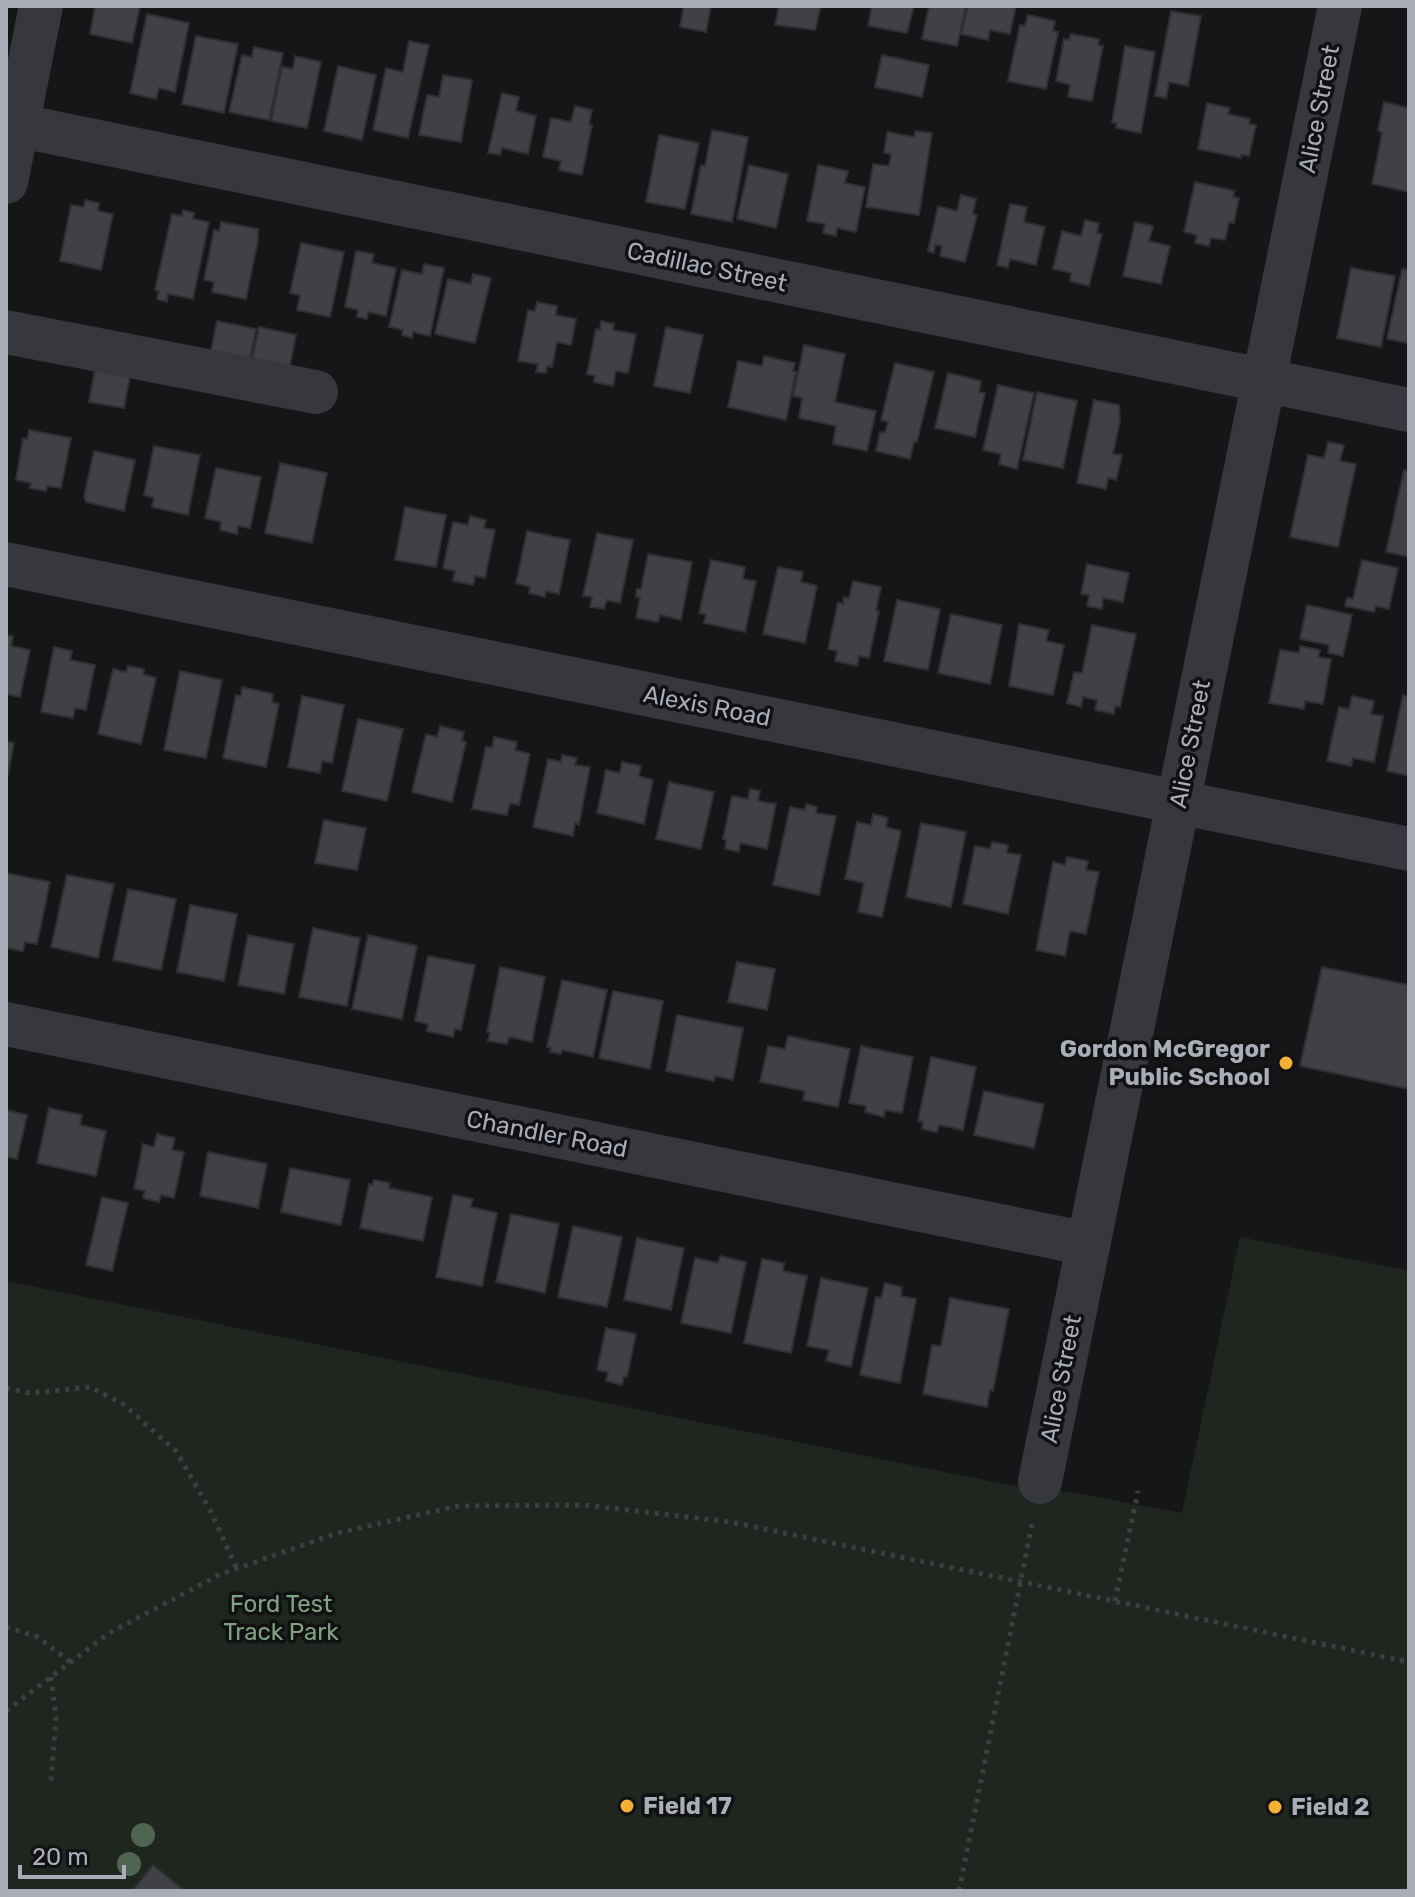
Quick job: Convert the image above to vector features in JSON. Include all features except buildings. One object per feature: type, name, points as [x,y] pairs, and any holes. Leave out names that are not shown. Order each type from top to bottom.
[{"type":"street","points":[[6,182],[12,124],[41,6]]},
{"type":"street","name":"Alice Street","points":[[1040,1482],[1340,6]]},
{"type":"street","name":"Cadillac Street","points":[[12,124],[1409,410]]},
{"type":"street","points":[[6,332],[316,392]]},
{"type":"street","name":"Alexis Road","points":[[6,564],[1409,849]]},
{"type":"street","name":"Chandler Road","points":[[6,1024],[1088,1244]]},
{"type":"path","points":[[6,1388],[29,1393],[90,1387],[123,1404],[176,1451],[211,1512],[237,1569]]},
{"type":"path","points":[[959,1891],[1040,1482]]},
{"type":"path","points":[[1115,1601],[1138,1491]]},
{"type":"path","points":[[6,1711],[109,1633],[219,1575],[337,1533],[458,1506],[584,1505],[731,1522],[1409,1662]]},
{"type":"path","points":[[6,1627],[38,1637],[70,1662]]},
{"type":"path","points":[[51,1677],[56,1717],[51,1783]]},
{"type":"green space","name":"Ford Test Track Park","points":[[1240,1237],[1409,1271],[1409,1891],[6,1891],[6,1281],[1009,1485],[1076,1493],[1182,1513]]},
{"type":"place","name":"Gordon McGregor Public School","points":[[1286,1063]]},
{"type":"place","name":"Field 17","points":[[627,1806]]},
{"type":"place","name":"Field 2","points":[[1275,1807]]}]
